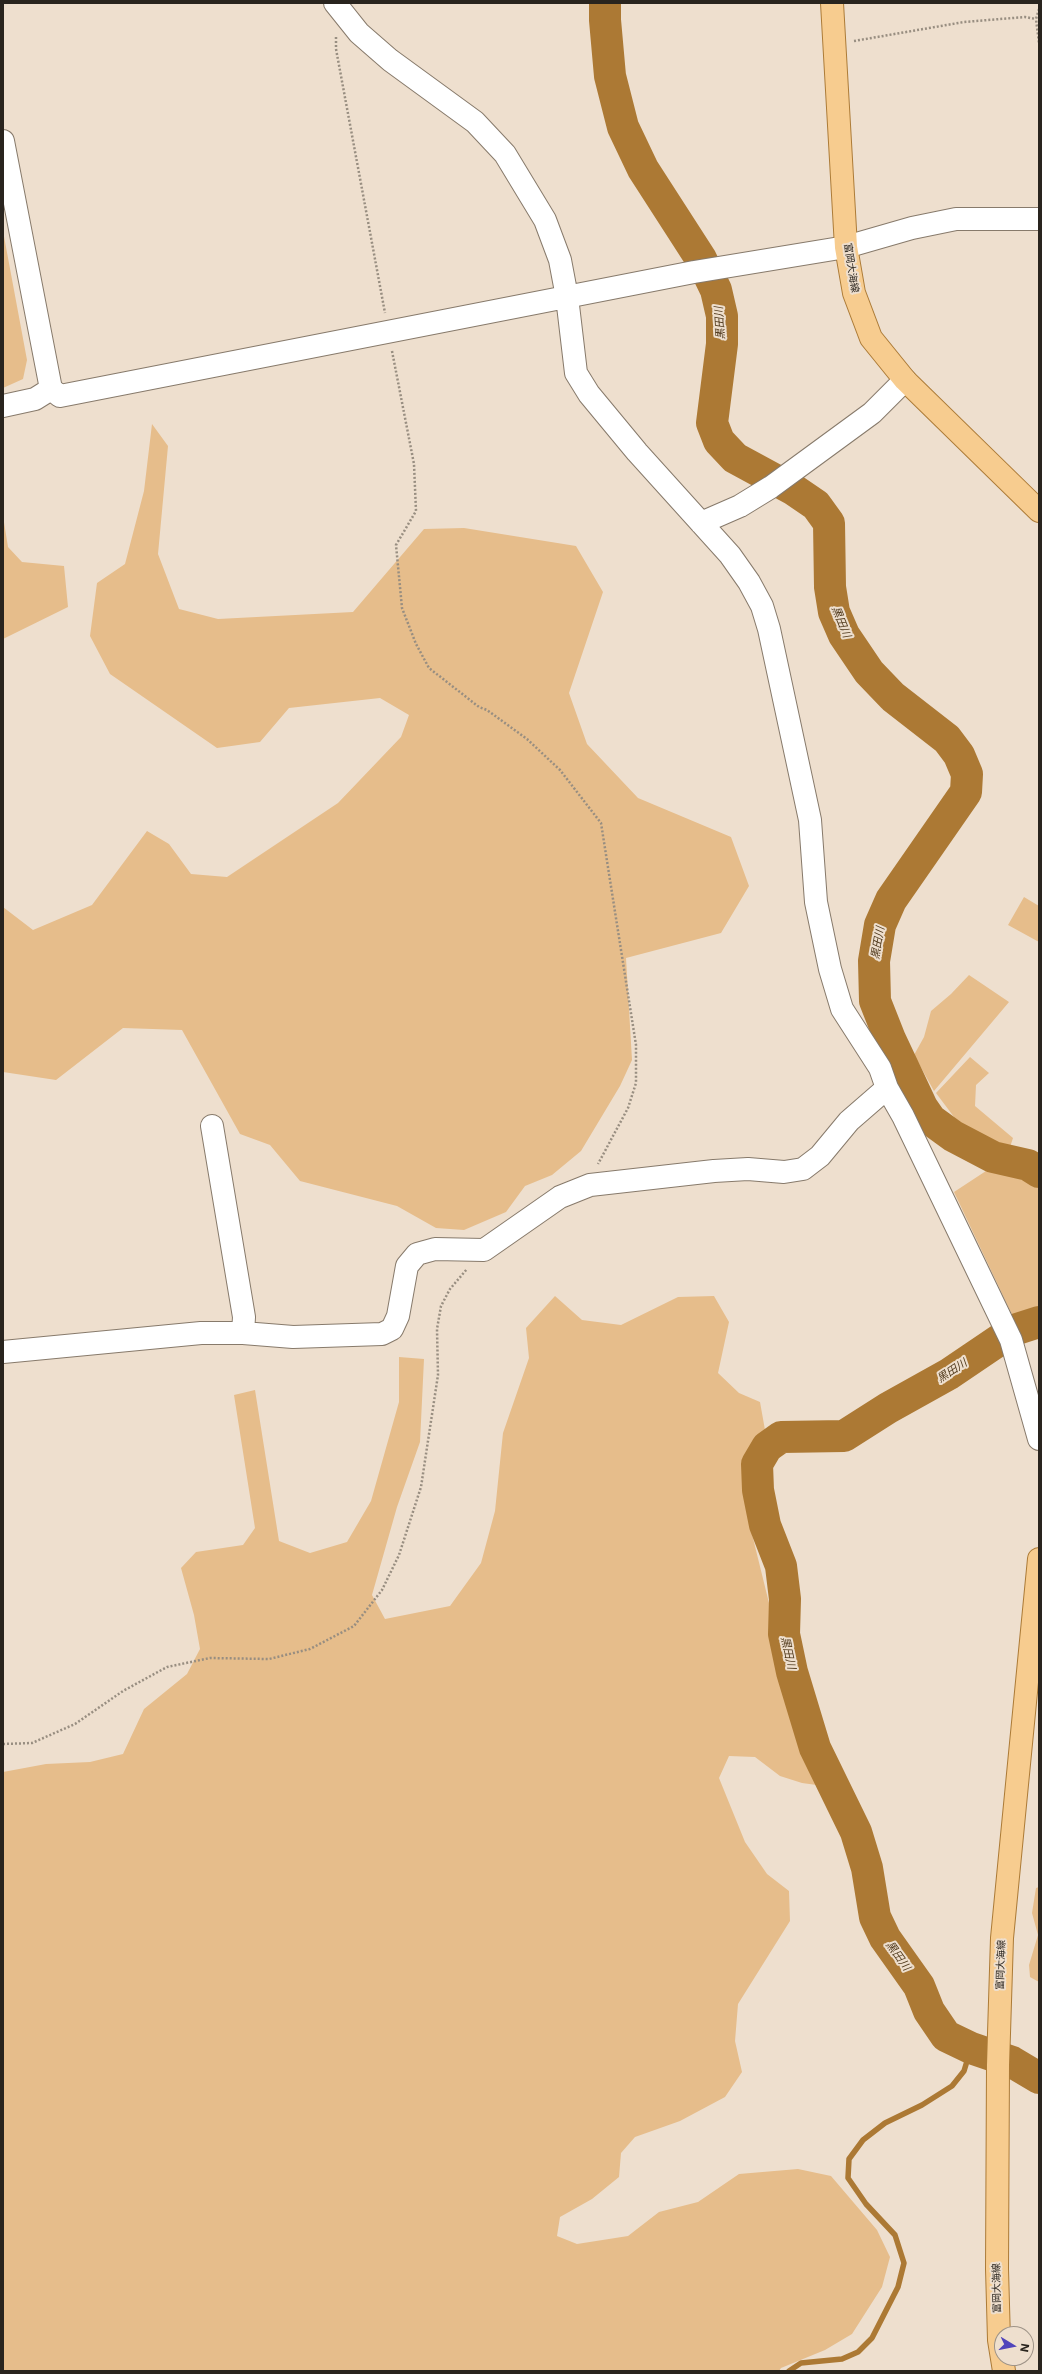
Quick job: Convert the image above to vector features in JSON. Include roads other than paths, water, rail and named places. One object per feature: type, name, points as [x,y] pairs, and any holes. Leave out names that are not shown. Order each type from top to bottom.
[{"type":"main road","name":"富岡大海線","points":[[832,3],[846,247],[854,293],[871,338],[905,380],[1039,511]]},
{"type":"main road","name":"富岡大海線","points":[[1004,2371],[999,2340],[997,2269],[998,2057],[1002,1938],[1039,1559]]},
{"type":"street","points":[[336,6],[359,33],[390,60],[475,122],[505,154],[545,220],[560,260],[567,296],[576,373],[589,394],[637,452],[730,556],[749,582],[762,606],[770,629],[810,820],[816,902],[830,969],[842,1009],[880,1068],[887,1088],[907,1123],[1008,1334],[1039,1439]]},
{"type":"street","points":[[3,141],[51,389],[60,396],[567,296],[694,272],[846,247],[912,228],[956,219],[1039,219]]},
{"type":"street","points":[[701,523],[740,506],[779,481],[872,413],[905,380]]},
{"type":"street","points":[[3,406],[35,399],[51,389]]},
{"type":"street","points":[[3,1352],[201,1333],[242,1333],[293,1337],[382,1334],[392,1329],[398,1316],[407,1266],[417,1254],[435,1249],[484,1250],[560,1197],[590,1185],[714,1171],[748,1169],[784,1172],[803,1169],[820,1156],[849,1121],[887,1088]]},
{"type":"street","points":[[212,1126],[244,1317],[242,1333]]},
{"type":"waterway","name":"黒田川","points":[[605,3],[610,76],[623,127],[643,169],[701,259],[716,290],[722,316],[722,344],[712,423],[719,441],[735,458],[794,490],[816,505],[829,523],[830,587],[834,612],[844,635],[869,672],[893,697],[947,739],[959,755],[967,774],[966,792],[891,900],[880,925],[874,961],[875,1001],[890,1039],[922,1107],[931,1120],[953,1136],[993,1157],[1028,1165],[1039,1172]]},
{"type":"waterway","name":"黒田川","points":[[1039,1322],[1014,1330],[949,1374],[888,1408],[844,1436],[781,1437],[767,1447],[757,1464],[758,1490],[765,1525],[781,1566],[785,1599],[784,1634],[792,1672],[815,1748],[856,1832],[867,1868],[875,1917],[885,1938],[919,1986],[929,2011],[946,2036],[971,2048],[1012,2062],[1039,2078]]},
{"type":"waterway","points":[[789,2371],[801,2363],[842,2359],[858,2352],[872,2338],[898,2287],[904,2263],[895,2235],[866,2204],[848,2178],[849,2159],[863,2140],[885,2123],[922,2105],[952,2086],[964,2071],[971,2048]]}]
